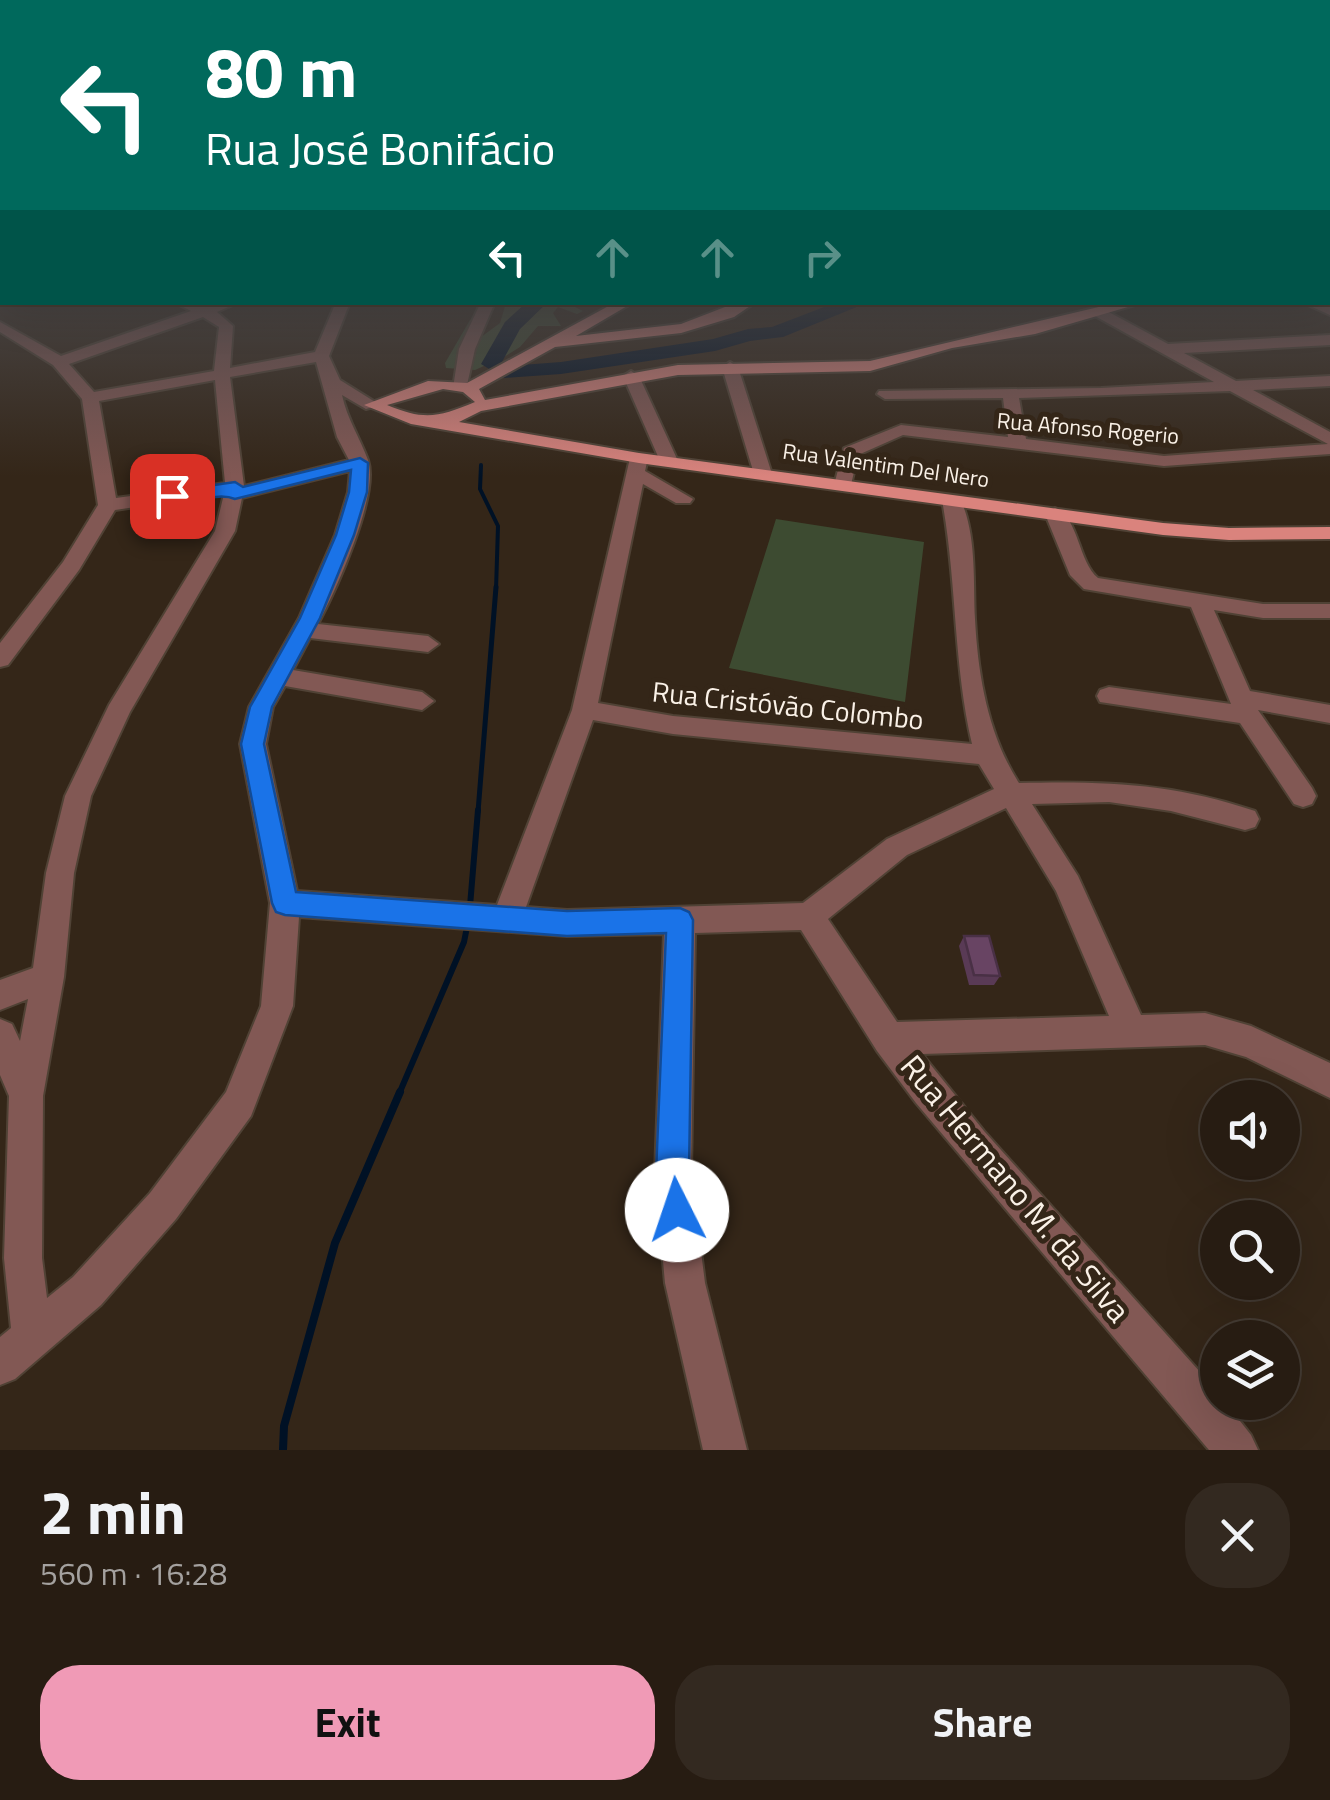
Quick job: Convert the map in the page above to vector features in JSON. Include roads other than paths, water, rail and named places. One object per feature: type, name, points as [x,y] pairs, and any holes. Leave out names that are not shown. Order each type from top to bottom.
[{"type":"main road","points":[[372,405],[426,387],[464,386],[551,343],[561,342]]},
{"type":"main road","points":[[438,424],[476,408],[632,376],[730,367],[870,366],[965,342]]},
{"type":"main road","points":[[464,386],[479,400],[476,408]]},
{"type":"main road","name":"Rua Valentim Del Nero","points":[[372,405],[389,413],[638,465],[670,461],[1229,534],[1330,533]]},
{"type":"street","points":[[0,659],[72,565],[108,505],[90,398],[59,362],[26,342]]},
{"type":"street","points":[[59,362],[112,342]]},
{"type":"street","points":[[32,1337],[23,1258],[26,1096],[48,976],[60,874],[78,796],[118,711],[225,531],[235,491],[222,374],[225,342]]},
{"type":"street","points":[[0,1364],[86,1291],[163,1206],[238,1104],[278,1006],[285,903],[252,744],[261,707],[303,630],[345,535],[358,492],[360,463],[346,437],[321,356],[327,342]]},
{"type":"street","points":[[464,386],[471,342]]},
{"type":"street","points":[[1151,342],[1330,439]]},
{"type":"street","points":[[1166,350],[1303,342]]},
{"type":"street","points":[[90,398],[321,356]]},
{"type":"street","points":[[843,485],[850,452],[902,430],[870,366]]},
{"type":"street","points":[[730,367],[763,474]]},
{"type":"street","points":[[632,376],[670,461]]},
{"type":"street","points":[[885,394],[1233,387],[1330,380]]},
{"type":"street","points":[[1010,393],[1018,445]]},
{"type":"street","points":[[336,397],[372,405]]},
{"type":"street","points":[[336,397],[372,405]]},
{"type":"street","name":"Rua Afonso Rogerio","points":[[902,430],[1164,460],[1330,448]]},
{"type":"street","points":[[108,505],[235,491],[360,463]]},
{"type":"street","points":[[482,915],[584,710],[638,465],[683,499]]},
{"type":"street","points":[[952,500],[964,564],[964,622],[972,689],[987,755],[1068,885],[1132,1031]]},
{"type":"street","points":[[1055,514],[1081,575],[1092,584],[1200,604],[1263,611],[1330,611]]},
{"type":"street","points":[[1200,604],[1246,707],[1303,796]]},
{"type":"street","points":[[303,630],[428,644]]},
{"type":"street","points":[[278,676],[422,701]]},
{"type":"street","points":[[1109,696],[1330,714]]},
{"type":"street","name":"Rua Cristóvão Colombo","points":[[584,710],[672,725],[987,755]]},
{"type":"street","points":[[285,903],[567,923],[809,916],[897,847],[1010,794],[1109,792],[1171,800],[1244,819]]},
{"type":"street","name":"Rua Hermano M. da Silva","points":[[809,916],[889,1039],[1004,1181],[1194,1395],[1236,1450]]},
{"type":"street","points":[[680,920],[673,1173],[685,1283],[725,1450]]},
{"type":"street","points":[[0,996],[48,976]]},
{"type":"street","points":[[889,1039],[1205,1029],[1251,1042],[1330,1081]]},
{"type":"street","points":[[0,1034],[26,1096]]},
{"type":"waterway","points":[[503,342],[491,364],[504,372],[561,368],[726,342]]},
{"type":"waterway","points":[[481,465],[480,489],[498,526],[496,590]]},
{"type":"waterway","points":[[478,812],[496,587]]},
{"type":"waterway","points":[[470,906],[478,810]]},
{"type":"waterway","points":[[399,1094],[464,942],[468,922]]},
{"type":"waterway","points":[[283,1450],[284,1426],[335,1243],[400,1092]]}]
